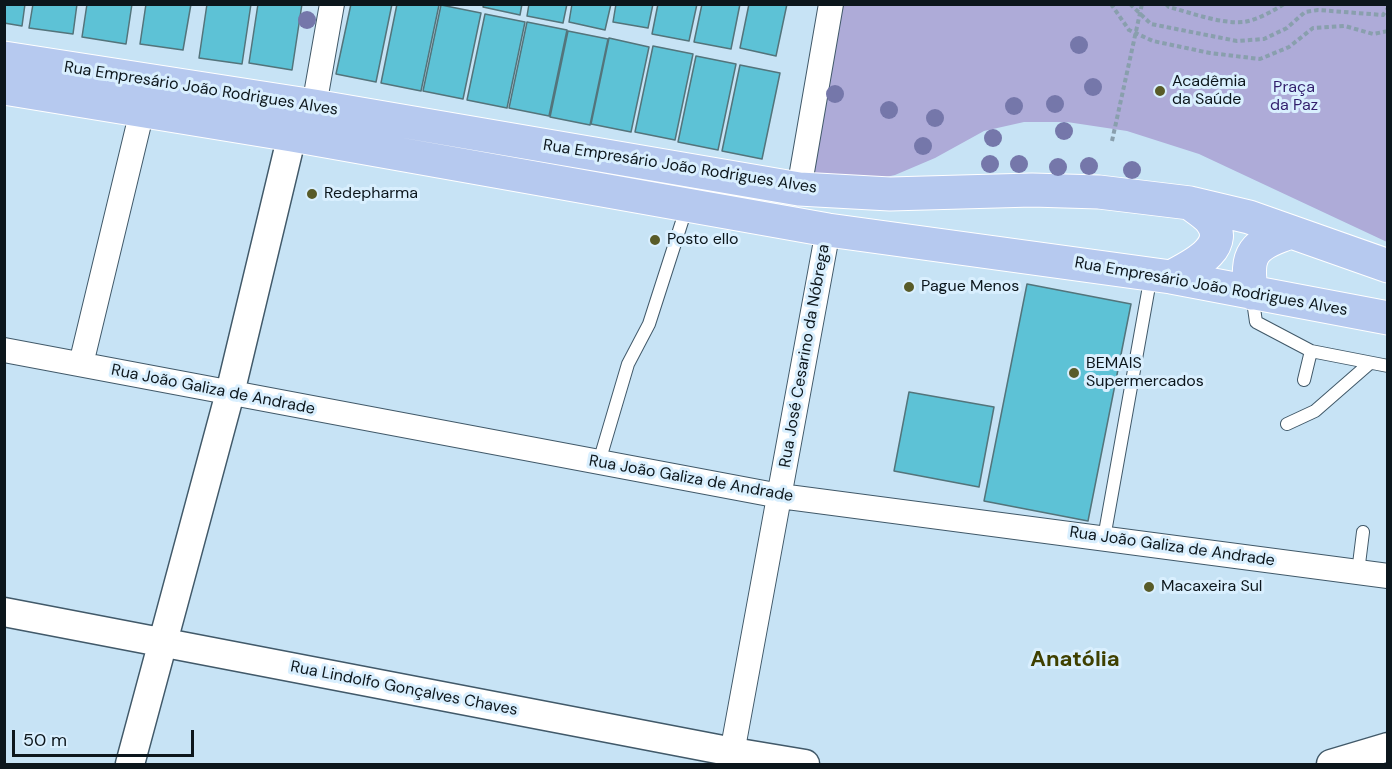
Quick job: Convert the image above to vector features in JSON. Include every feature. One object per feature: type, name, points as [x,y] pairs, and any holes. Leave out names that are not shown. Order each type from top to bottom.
[{"type":"main road","name":"Rua Empresário João Rodrigues Alves","points":[[4,58],[314,106],[799,189],[890,194],[1032,190],[1099,192],[1190,203],[1249,216],[1388,266]]},
{"type":"main road","name":"Rua Empresário João Rodrigues Alves","points":[[4,88],[292,135],[828,230],[1161,276],[1388,318]]},
{"type":"main road","points":[[1161,276],[1208,255],[1215,239],[1214,228],[1210,220],[1190,203]]},
{"type":"main road","points":[[1252,293],[1248,276],[1250,258],[1265,241],[1291,232]]},
{"type":"street","points":[[314,106],[332,4]]},
{"type":"street","points":[[799,189],[831,4]]},
{"type":"street","points":[[81,364],[141,111]]},
{"type":"street","points":[[130,765],[230,393],[292,135]]},
{"type":"street","name":"Rua José Cesarino da Nóbrega","points":[[732,758],[828,230]]},
{"type":"street","name":"Rua João Galiza de Andrade","points":[[4,350],[780,496],[1385,576]]},
{"type":"street","name":"Rua Lindolfo Gonçalves Chaves","points":[[4,612],[732,758],[805,765]]},
{"type":"street","points":[[1331,765],[1388,747]]},
{"type":"lane","points":[[599,462],[628,364],[649,324],[687,205]]},
{"type":"lane","points":[[1104,538],[1161,276]]},
{"type":"lane","points":[[1252,293],[1256,322],[1311,351],[1388,366]]},
{"type":"lane","points":[[1304,380],[1311,351]]},
{"type":"lane","points":[[1287,424],[1315,411],[1370,363]]},
{"type":"lane","points":[[1358,572],[1363,532]]},
{"type":"path","points":[[1111,4],[1129,30],[1153,41],[1210,53],[1260,59],[1289,47],[1313,28],[1346,26],[1373,34],[1388,31]]},
{"type":"path","points":[[1130,4],[1151,24],[1237,41],[1264,39],[1287,28],[1305,12],[1318,10],[1383,15],[1388,8]]},
{"type":"path","points":[[1112,141],[1142,4]]},
{"type":"path","points":[[1166,4],[1169,7],[1220,20],[1245,22],[1272,12],[1284,4]]},
{"type":"path","points":[[1223,4],[1239,4]]},
{"type":"green space","name":"Praça da Paz","points":[[842,5],[1387,5],[1387,242],[1199,154],[1127,131],[1067,122],[1024,122],[984,131],[935,158],[895,175],[868,181],[812,180]]},
{"type":"building","points":[[4,4],[25,4],[22,26],[4,23]]},
{"type":"building","points":[[33,4],[77,4],[73,34],[29,28]]},
{"type":"building","points":[[87,4],[132,4],[126,44],[82,37]]},
{"type":"building","points":[[146,4],[191,4],[183,50],[140,44]]},
{"type":"building","points":[[207,4],[251,4],[242,64],[199,58]]},
{"type":"building","points":[[258,4],[302,4],[292,70],[249,63]]},
{"type":"building","points":[[351,4],[392,4],[376,82],[336,74]]},
{"type":"building","points":[[397,4],[439,5],[421,91],[381,83]]},
{"type":"building","points":[[484,4],[522,4],[520,15],[483,7]]},
{"type":"building","points":[[529,4],[567,4],[563,23],[527,16]]},
{"type":"building","points":[[572,4],[611,4],[605,30],[569,22]]},
{"type":"building","points":[[616,4],[653,4],[648,28],[613,22]]},
{"type":"building","points":[[658,4],[697,4],[689,41],[652,34]]},
{"type":"building","points":[[702,4],[740,4],[731,49],[694,42]]},
{"type":"building","points":[[749,4],[787,4],[776,56],[740,48]]},
{"type":"building","points":[[441,5],[481,13],[463,99],[423,91]]},
{"type":"building","points":[[485,14],[525,22],[507,108],[467,100]]},
{"type":"building","points":[[527,22],[567,30],[549,116],[509,108]]},
{"type":"building","points":[[568,31],[608,39],[590,125],[550,117]]},
{"type":"building","points":[[609,38],[649,47],[631,132],[591,124]]},
{"type":"building","points":[[653,46],[693,54],[675,140],[635,132]]},
{"type":"building","points":[[696,56],[736,64],[718,150],[678,142]]},
{"type":"building","points":[[740,65],[780,73],[762,159],[722,151]]},
{"type":"building","points":[[1027,284],[1131,304],[1088,521],[984,501]]},
{"type":"building","points":[[909,392],[994,407],[979,487],[894,471]]},
{"type":"place","name":"Acadêmia da Saúde","points":[[1160,91]]},
{"type":"place","name":"Redepharma","points":[[312,194]]},
{"type":"place","name":"Posto ello","points":[[655,240]]},
{"type":"place","name":"Pague Menos","points":[[909,287]]},
{"type":"place","name":"BEMAIS Supermercados","points":[[1074,373]]},
{"type":"place","name":"Macaxeira Sul","points":[[1149,587]]},
{"type":"district","name":"Anatólia","points":[[1075,660]]}]
